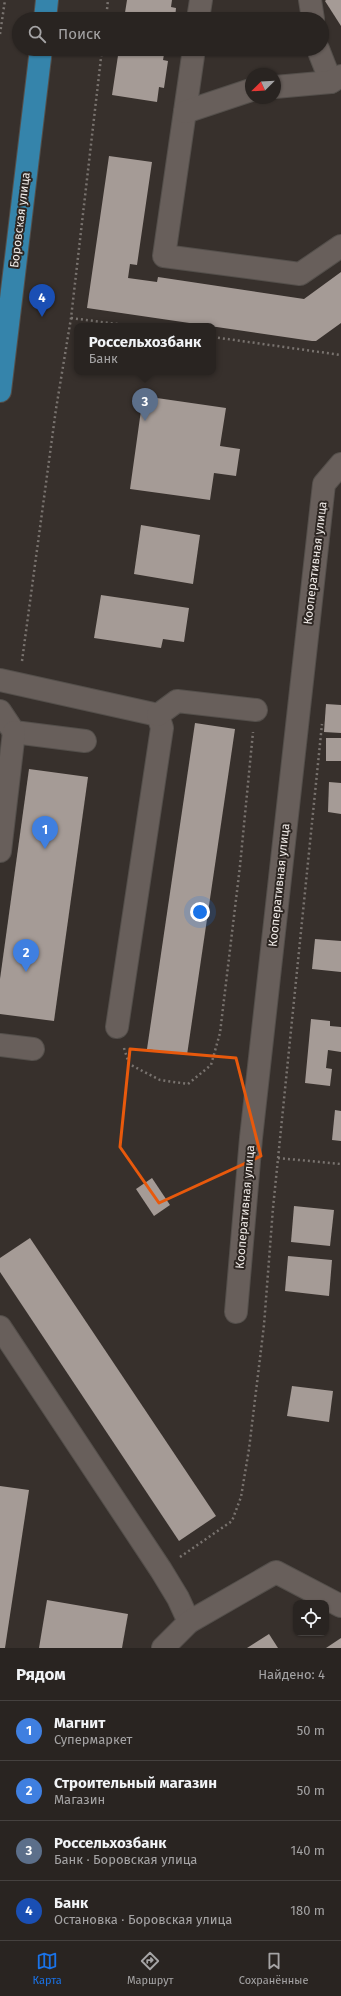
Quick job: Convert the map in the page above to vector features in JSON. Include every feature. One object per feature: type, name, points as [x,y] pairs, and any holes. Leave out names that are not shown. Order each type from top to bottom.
[{"type":"main road","points":[[46,12],[47,0]]},
{"type":"main road","name":"Боровская улица","points":[[0,391],[40,56]]},
{"type":"street","points":[[199,12],[201,0]]},
{"type":"street","points":[[310,0],[312,12]]},
{"type":"street","points":[[193,56],[164,256],[300,274],[341,246]]},
{"type":"street","points":[[281,86],[336,79],[322,56]]},
{"type":"street","points":[[185,112],[245,92]]},
{"type":"street","name":"Кооперативная улица","points":[[236,1312],[252,1130],[324,484],[341,464]]},
{"type":"street","points":[[10,681],[158,715],[177,701],[256,710]]},
{"type":"street","points":[[0,710],[14,732],[0,851]]},
{"type":"street","points":[[117,1026],[162,728],[158,715]]},
{"type":"street","points":[[14,732],[85,741]]},
{"type":"street","points":[[0,1045],[33,1049]]},
{"type":"street","points":[[0,1327],[161,1570],[178,1598],[190,1622]]},
{"type":"street","points":[[163,1648],[190,1622],[276,1572],[341,1606]]},
{"type":"path","points":[[0,34],[5,0]]},
{"type":"path","points":[[107,12],[108,0]]},
{"type":"path","points":[[10,681],[71,318],[101,56]]},
{"type":"path","points":[[71,318],[109,323]]},
{"type":"path","points":[[216,337],[341,355]]},
{"type":"path","points":[[117,1026],[129,1064],[160,1080],[188,1084],[211,1065],[220,1032],[224,1002],[256,710]]},
{"type":"path","points":[[278,1158],[341,1164]]},
{"type":"highlighted area","points":[[130,1049],[236,1058],[261,1156],[159,1203],[120,1147]]},
{"type":"building","points":[[127,0],[172,0],[171,7],[176,8],[176,12],[125,12]]},
{"type":"building","points":[[341,0],[341,26],[325,1]]},
{"type":"building","points":[[118,56],[164,56],[163,60],[168,61],[164,88],[159,87],[157,102],[112,95]]},
{"type":"building","points":[[109,156],[152,162],[137,265],[130,264],[128,278],[157,282],[158,277],[304,299],[341,272],[341,323],[316,341],[216,327],[216,323],[189,323],[87,308]]},
{"type":"building","points":[[143,396],[226,408],[220,446],[240,449],[236,476],[214,473],[210,500],[130,489]]},
{"type":"building","points":[[141,525],[200,535],[193,584],[134,574]]},
{"type":"building","points":[[101,595],[189,608],[184,642],[163,639],[161,648],[94,638]]},
{"type":"building","points":[[326,704],[341,705],[341,733],[324,732]]},
{"type":"building","points":[[195,723],[235,729],[187,1055],[147,1049]]},
{"type":"building","points":[[326,738],[341,738],[341,761],[326,761]]},
{"type":"building","points":[[29,769],[88,777],[54,1021],[0,1014],[0,979]]},
{"type":"building","points":[[329,782],[341,783],[341,814],[328,812]]},
{"type":"building","points":[[315,939],[341,941],[341,972],[312,969]]},
{"type":"building","points":[[311,1019],[330,1021],[330,1026],[341,1027],[341,1052],[328,1050],[326,1068],[332,1069],[330,1086],[305,1083]]},
{"type":"building","points":[[335,1110],[341,1111],[341,1141],[332,1140]]},
{"type":"building","points":[[152,1178],[170,1205],[154,1216],[136,1189]]},
{"type":"building","points":[[294,1206],[334,1210],[330,1246],[291,1242]]},
{"type":"building","points":[[30,1238],[216,1516],[179,1541],[0,1272],[0,1258]]},
{"type":"building","points":[[288,1256],[332,1260],[329,1296],[285,1291]]},
{"type":"building","points":[[292,1386],[333,1391],[329,1422],[287,1416]]},
{"type":"building","points":[[0,1486],[29,1490],[5,1648],[0,1648]]},
{"type":"building","points":[[47,1600],[128,1614],[122,1648],[39,1648]]},
{"type":"building","points":[[269,1634],[278,1648],[247,1648]]},
{"type":"building","points":[[341,1638],[341,1648],[326,1648]]},
{"type":"place","name":"Банк","points":[[42,317]]},
{"type":"place","name":"Россельхозбанк","points":[[145,421]]},
{"type":"place","name":"Магнит","points":[[45,849]]},
{"type":"place","name":"Строительный магазин","points":[[26,972]]}]
